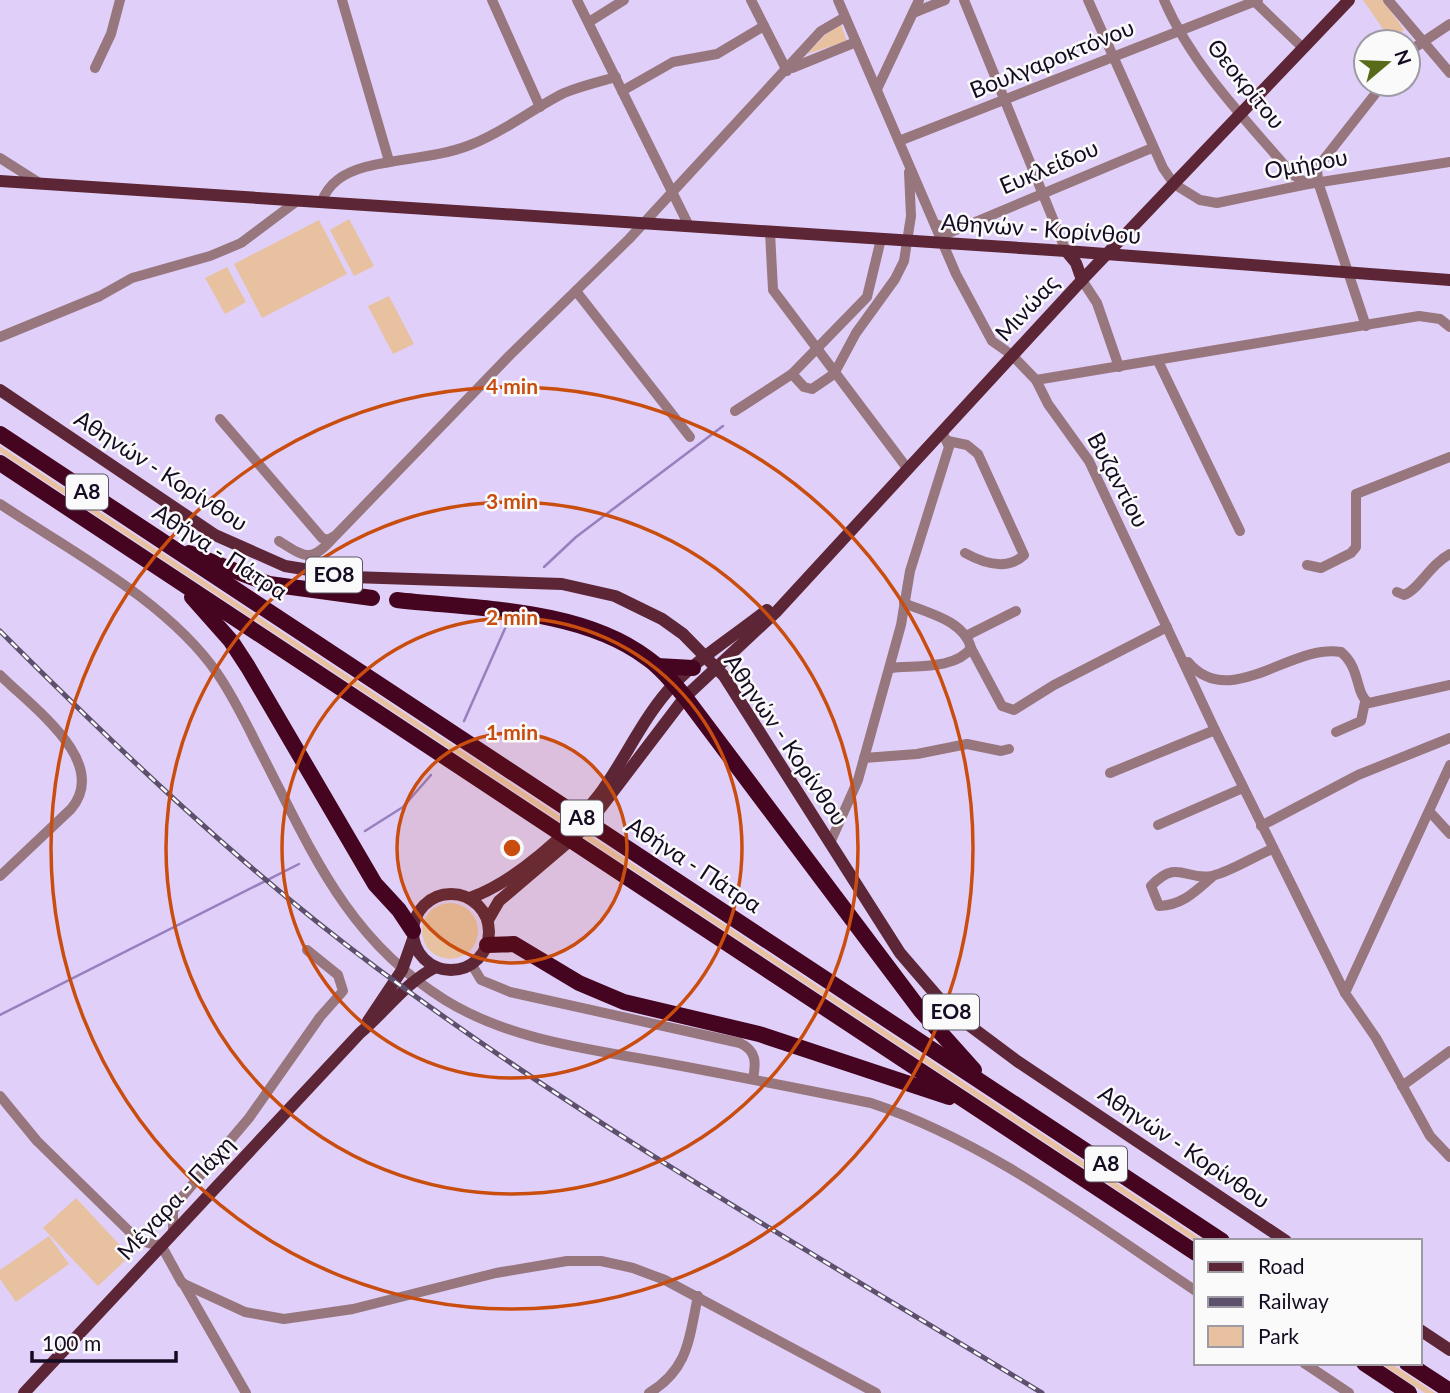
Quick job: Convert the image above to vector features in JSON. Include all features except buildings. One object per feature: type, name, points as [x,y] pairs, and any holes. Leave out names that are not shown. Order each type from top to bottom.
[{"type":"highway","name":"Αθήνα - Πάτρα","points":[[0,434],[1219,1239]]},
{"type":"highway","name":"Αθήνα - Πάτρα","points":[[0,463],[1194,1252]]},
{"type":"highway","points":[[173,549],[207,558],[263,582],[372,598]]},
{"type":"highway","points":[[176,579],[231,641],[376,884],[413,935]]},
{"type":"highway","points":[[397,600],[560,620],[590,627],[636,650],[657,666],[679,690],[921,1011],[990,1087]]},
{"type":"highway","points":[[657,666],[697,675]]},
{"type":"highway","points":[[487,945],[514,944],[579,983],[624,1002],[759,1034],[969,1102]]},
{"type":"highway","points":[[1367,1365],[1409,1393]]},
{"type":"highway","points":[[1411,1365],[1450,1391]]},
{"type":"main road","name":"Μινώας","points":[[697,675],[797,586],[907,468],[945,436],[1012,355],[1349,0]]},
{"type":"main road","name":"Αθηνών - Κορίνθου","points":[[0,181],[1450,279]]},
{"type":"main road","points":[[1066,251],[1076,263],[1082,280]]},
{"type":"main road","name":"Αθηνών - Κορίνθου","points":[[0,390],[208,531],[285,566],[352,577],[562,584],[615,596],[638,605],[683,634],[724,676],[900,953],[950,1011],[1017,1061],[1283,1239]]},
{"type":"main road","points":[[555,848],[489,891],[470,898],[448,893],[427,902],[414,920],[413,935],[418,951],[436,967],[450,971],[472,965],[487,945],[488,920],[499,901],[555,848],[603,798],[679,690],[697,675]]},
{"type":"main road","points":[[470,898],[488,920]]},
{"type":"main road","name":"Μέγαρα - Πάχη","points":[[383,1007],[408,957],[413,935]]},
{"type":"main road","name":"Μέγαρα - Πάχη","points":[[24,1393],[383,1007],[421,975],[436,967]]},
{"type":"main road","points":[[1422,1331],[1450,1350]]},
{"type":"street","points":[[342,0],[388,161]]},
{"type":"street","points":[[492,0],[540,107]]},
{"type":"street","points":[[577,0],[689,226]]},
{"type":"street","points":[[589,22],[624,0]]},
{"type":"street","points":[[751,0],[787,71]]},
{"type":"street","name":"Βυζαντίου","points":[[839,0],[956,274],[992,341],[1012,355],[1036,380],[1048,404],[1089,461],[1272,849],[1345,993],[1376,1038],[1430,1136],[1450,1157]]},
{"type":"street","points":[[877,89],[919,0]]},
{"type":"street","points":[[913,13],[944,0]]},
{"type":"street","points":[[964,0],[1066,251]]},
{"type":"street","points":[[1088,0],[1152,148],[1174,184]]},
{"type":"street","name":"Θεοκρίτου","points":[[1164,0],[1178,33],[1241,113],[1293,175],[1313,183]]},
{"type":"street","points":[[1255,0],[1303,48]]},
{"type":"street","name":"Βουλγαροκτόνου","points":[[899,141],[1004,102],[1255,0]]},
{"type":"street","points":[[1388,0],[1410,28]]},
{"type":"street","points":[[95,68],[117,3]]},
{"type":"street","points":[[279,541],[302,555],[314,556],[644,223],[787,71],[821,31],[845,17]]},
{"type":"street","points":[[1422,40],[1450,24]]},
{"type":"street","points":[[622,91],[673,62],[717,54],[764,26]]},
{"type":"street","points":[[787,71],[856,42]]},
{"type":"street","points":[[1422,43],[1450,73]]},
{"type":"street","points":[[321,203],[326,190],[344,175],[388,161],[440,154],[470,145],[502,131],[577,88],[616,77]]},
{"type":"street","points":[[1366,326],[1313,183],[1317,168],[1372,98]]},
{"type":"street","name":"Ευκλείδου","points":[[932,215],[944,233],[949,233],[1043,191],[1152,148]]},
{"type":"street","points":[[0,158],[41,184]]},
{"type":"street","points":[[792,374],[804,387],[812,389],[834,374],[856,333],[895,279],[909,241],[911,188],[907,159]]},
{"type":"street","name":"Ομήρου","points":[[1174,184],[1200,200],[1217,203],[1313,183],[1450,162]]},
{"type":"street","points":[[0,337],[100,296],[132,278],[201,259],[241,243],[297,201]]},
{"type":"street","points":[[770,232],[773,290],[907,468]]},
{"type":"street","points":[[735,411],[792,374],[867,297],[881,239]]},
{"type":"street","points":[[1082,280],[1097,303],[1119,367]]},
{"type":"street","points":[[576,291],[690,437]]},
{"type":"street","points":[[1036,380],[1419,316],[1440,319],[1450,327]]},
{"type":"street","points":[[1158,361],[1240,531]]},
{"type":"street","points":[[220,419],[321,538],[328,540],[336,535]]},
{"type":"street","points":[[830,843],[851,800],[890,668],[910,571],[930,513],[945,436],[967,445],[978,454],[1024,555],[996,565],[983,564],[965,553]]},
{"type":"street","points":[[1307,565],[1321,568],[1351,553],[1356,547],[1356,494],[1450,457]]},
{"type":"street","points":[[0,505],[110,577],[155,611],[202,654],[236,702],[341,902],[371,940],[395,964],[469,1013],[546,1041],[871,1103],[971,1144],[1194,1290]]},
{"type":"street","points":[[1397,592],[1404,595],[1415,590],[1430,567],[1450,554]]},
{"type":"street","points":[[904,603],[951,623],[966,636],[1002,706],[1014,710],[1054,685],[1167,627]]},
{"type":"street","points":[[966,636],[1016,611]]},
{"type":"street","points":[[1174,642],[1195,670],[1207,678],[1224,682],[1314,656],[1341,652],[1352,661],[1365,702],[1361,721],[1336,733]]},
{"type":"street","points":[[890,668],[949,662],[965,656],[971,648]]},
{"type":"street","points":[[0,675],[70,747],[82,769],[83,783],[80,797],[71,810],[0,876]]},
{"type":"street","points":[[1365,702],[1375,703],[1450,685]]},
{"type":"street","points":[[1110,773],[1215,730]]},
{"type":"street","points":[[1261,826],[1358,775],[1450,738]]},
{"type":"street","points":[[864,758],[917,754],[967,744],[1001,751],[1010,749]]},
{"type":"street","points":[[1345,993],[1388,894],[1430,812],[1450,765]]},
{"type":"street","points":[[1158,825],[1243,788]]},
{"type":"street","points":[[1430,812],[1450,834]]},
{"type":"street","points":[[1213,876],[1174,872],[1164,874],[1151,886],[1153,896],[1159,906],[1167,906],[1190,896],[1213,876],[1272,849]]},
{"type":"street","points":[[173,1232],[173,1211],[182,1197],[249,1118],[320,1017],[343,991],[338,975],[307,950]]},
{"type":"street","points":[[472,965],[481,980],[510,992],[740,1043],[754,1054],[756,1063],[753,1079]]},
{"type":"street","points":[[1402,1086],[1450,1051]]},
{"type":"street","points":[[0,1096],[37,1140],[132,1234],[148,1243],[161,1245],[246,1393]]},
{"type":"street","points":[[183,1283],[245,1312],[284,1319],[353,1309],[496,1273],[567,1261],[601,1261],[633,1268],[698,1296],[876,1393]]},
{"type":"street","points":[[649,1393],[665,1383],[678,1368],[688,1344],[698,1296]]},
{"type":"street","points":[[1307,1365],[1349,1393]]},
{"type":"green space","points":[[1363,0],[1383,0],[1403,28],[1382,28]]},
{"type":"green space","points":[[841,25],[847,41],[807,54],[826,34]]},
{"type":"green space","points":[[349,219],[374,266],[354,276],[330,230]]},
{"type":"green space","points":[[319,220],[347,274],[262,318],[234,264]]},
{"type":"green space","points":[[227,267],[246,302],[225,314],[205,278]]},
{"type":"green space","points":[[389,296],[414,344],[393,354],[368,306]]},
{"type":"green space","points":[[0,446],[1201,1239],[1194,1241],[0,452]]},
{"type":"green space","points":[[450,903],[465,908],[473,916],[478,931],[473,946],[465,954],[450,959],[435,954],[427,946],[422,931],[427,916],[435,908]]},
{"type":"green space","points":[[76,1198],[130,1256],[98,1286],[43,1228]]},
{"type":"green space","points":[[49,1236],[69,1264],[16,1302],[0,1279],[0,1270]]},
{"type":"green space","points":[[1383,1365],[1393,1365],[1435,1393],[1425,1393]]},
{"type":"waterway","points":[[544,567],[576,537],[723,426]]},
{"type":"waterway","points":[[464,721],[507,624]]},
{"type":"waterway","points":[[365,831],[403,807],[431,775]]},
{"type":"waterway","points":[[0,1015],[299,864]]},
{"type":"railway","points":[[0,631],[183,807],[278,890],[378,969],[458,1027],[622,1136],[1042,1393]]}]
